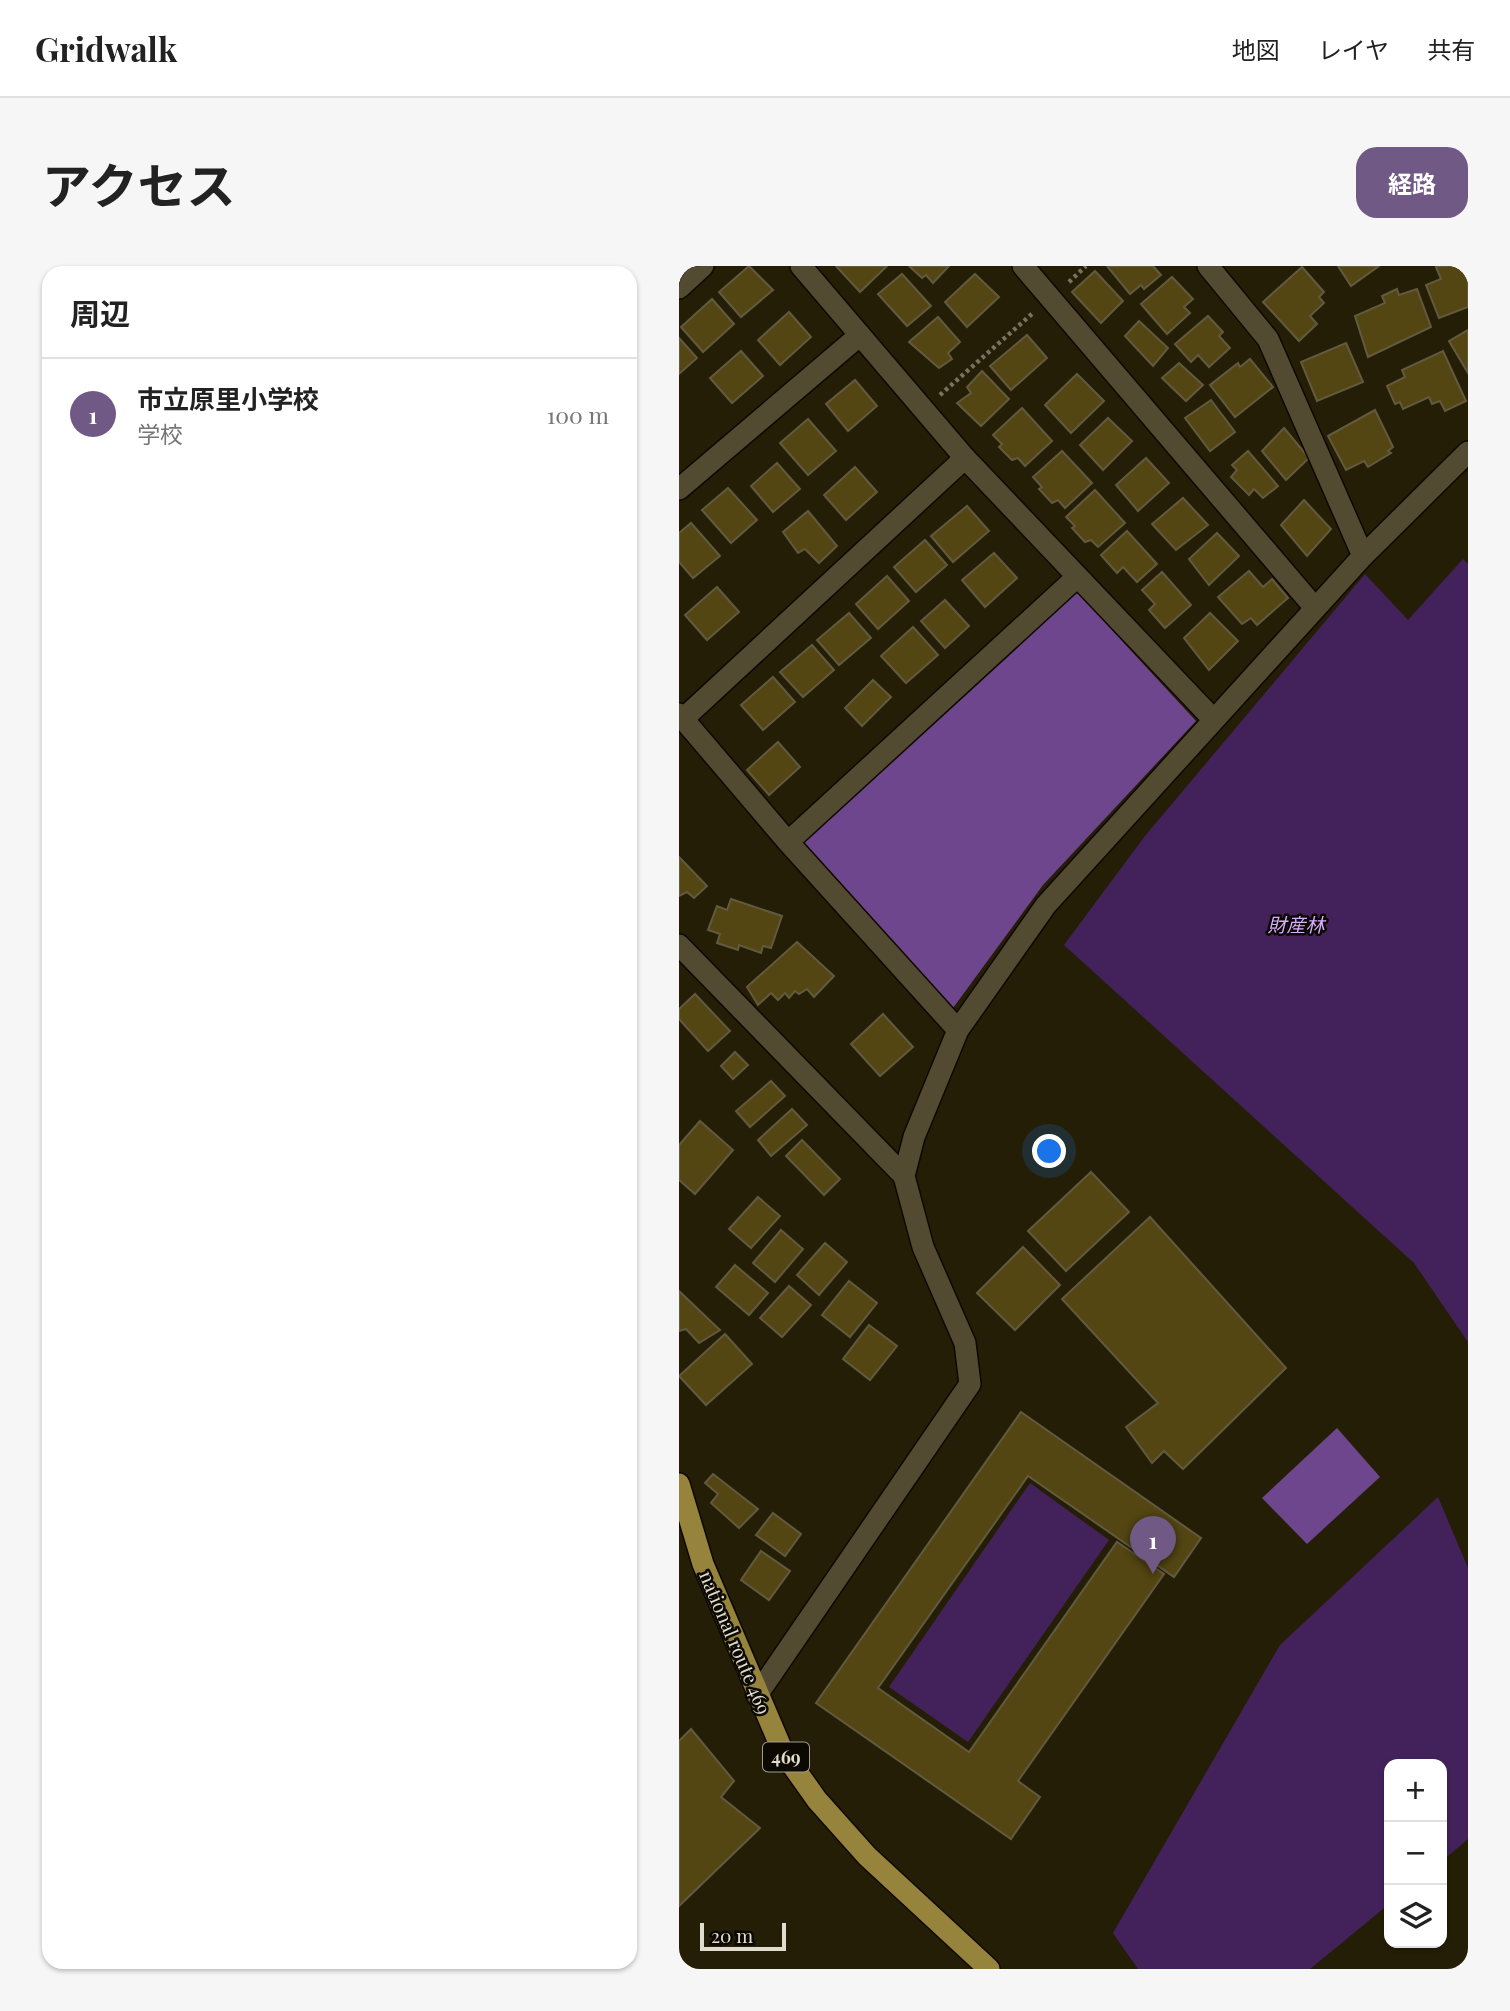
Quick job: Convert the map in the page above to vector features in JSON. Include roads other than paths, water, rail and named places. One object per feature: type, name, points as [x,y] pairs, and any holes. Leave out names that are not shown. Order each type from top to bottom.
[{"type":"highway","name":"national route 469","points":[[679,1484],[703,1564],[783,1752],[817,1800],[867,1856],[989,1969]]},
{"type":"street","points":[[679,288],[703,266]]},
{"type":"street","points":[[801,266],[965,458],[1213,719]]},
{"type":"street","points":[[1023,266],[1315,608]]},
{"type":"street","points":[[1208,266],[1268,339],[1363,556]]},
{"type":"street","points":[[679,489],[860,335]]},
{"type":"street","points":[[904,1176],[914,1137],[958,1030],[1046,905],[1363,556],[1468,452]]},
{"type":"street","points":[[958,1030],[788,842],[681,716],[965,458]]},
{"type":"street","points":[[788,842],[1077,577]]},
{"type":"street","points":[[679,945],[904,1176],[923,1247],[965,1343],[970,1384],[757,1695]]},
{"type":"place","name":"市立原里小学校","points":[[1153,1574]]},
{"type":"park label","name":"財産林","points":[[1296,924]]}]
